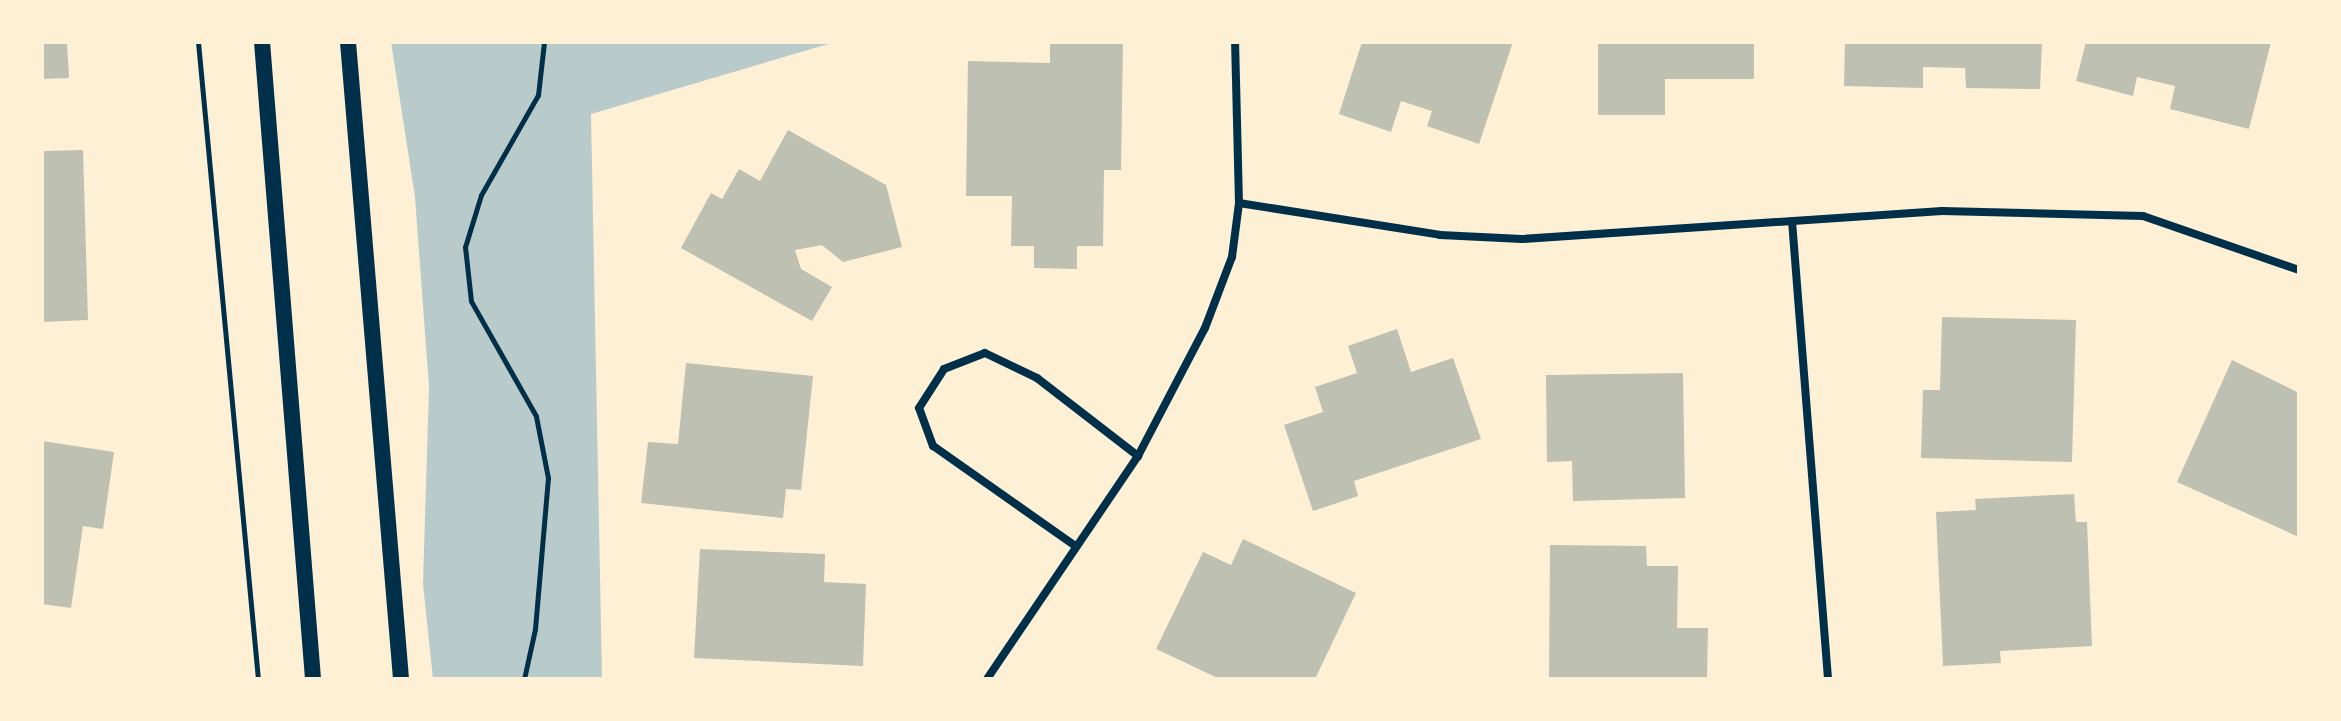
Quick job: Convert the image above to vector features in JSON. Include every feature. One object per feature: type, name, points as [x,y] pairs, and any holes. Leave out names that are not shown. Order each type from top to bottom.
[{"type":"main road","points":[[262,42],[313,679]]},
{"type":"main road","points":[[348,42],[401,679]]},
{"type":"street","points":[[987,679],[1074,545],[1138,456],[1205,328],[1232,257],[1239,203],[1235,42]]},
{"type":"street","points":[[1239,203],[1440,235],[1522,239],[1942,211],[2143,216],[2299,270]]},
{"type":"street","points":[[1792,221],[1828,679]]},
{"type":"street","points":[[1074,545],[933,446],[919,408],[944,369],[985,353],[1037,378],[1138,456]]},
{"type":"path","points":[[198,42],[258,679]]},
{"type":"path","points":[[524,679],[535,629],[548,478],[536,416],[471,301],[465,247],[481,195],[538,95],[544,42]]},
{"type":"shaded area","points":[[391,42],[835,42],[591,114],[602,679],[433,679],[423,584],[429,387],[415,197]]},
{"type":"building","points":[[42,42],[67,42],[69,78],[42,79]]},
{"type":"building","points":[[1050,42],[1123,42],[1121,170],[1104,170],[1103,246],[1077,246],[1077,269],[1034,268],[1034,246],[1011,246],[1012,196],[966,196],[968,61],[1050,63]]},
{"type":"building","points":[[1362,42],[1513,42],[1479,144],[1427,126],[1432,111],[1401,101],[1391,132],[1339,114]]},
{"type":"building","points":[[1598,42],[1754,42],[1754,79],[1665,79],[1665,115],[1598,115]]},
{"type":"building","points":[[1845,42],[2042,42],[2040,89],[1966,88],[1965,68],[1923,67],[1923,88],[1844,86]]},
{"type":"building","points":[[2086,42],[2271,42],[2249,129],[2170,109],[2175,86],[2137,77],[2133,96],[2076,81]]},
{"type":"building","points":[[788,130],[886,185],[902,247],[843,262],[822,245],[795,250],[801,269],[832,287],[812,321],[681,248],[711,193],[722,199],[739,169],[760,181]]},
{"type":"building","points":[[83,150],[88,320],[42,322],[42,151]]},
{"type":"building","points":[[1942,317],[2076,320],[2072,462],[1921,458],[1923,390],[1940,390]]},
{"type":"building","points":[[1397,329],[1411,372],[1453,358],[1481,439],[1354,481],[1358,496],[1313,511],[1284,425],[1323,412],[1315,387],[1357,373],[1348,346]]},
{"type":"building","points":[[2232,360],[2299,393],[2299,537],[2177,482]]},
{"type":"building","points":[[686,363],[813,376],[801,490],[786,489],[783,518],[641,503],[648,442],[678,444]]},
{"type":"building","points":[[1683,373],[1685,498],[1573,501],[1572,461],[1547,462],[1546,375]]},
{"type":"building","points":[[42,441],[114,452],[103,529],[83,526],[71,608],[42,604]]},
{"type":"building","points":[[2074,494],[2076,522],[2087,522],[2092,646],[2000,651],[2001,663],[1943,666],[1936,512],[1976,510],[1975,499]]},
{"type":"building","points":[[1243,539],[1356,593],[1315,679],[1220,679],[1156,649],[1203,552],[1231,565]]},
{"type":"building","points":[[1550,545],[1646,546],[1647,566],[1678,566],[1677,628],[1708,628],[1707,679],[1549,679]]},
{"type":"building","points":[[700,549],[825,554],[824,582],[866,584],[863,666],[694,658]]}]
